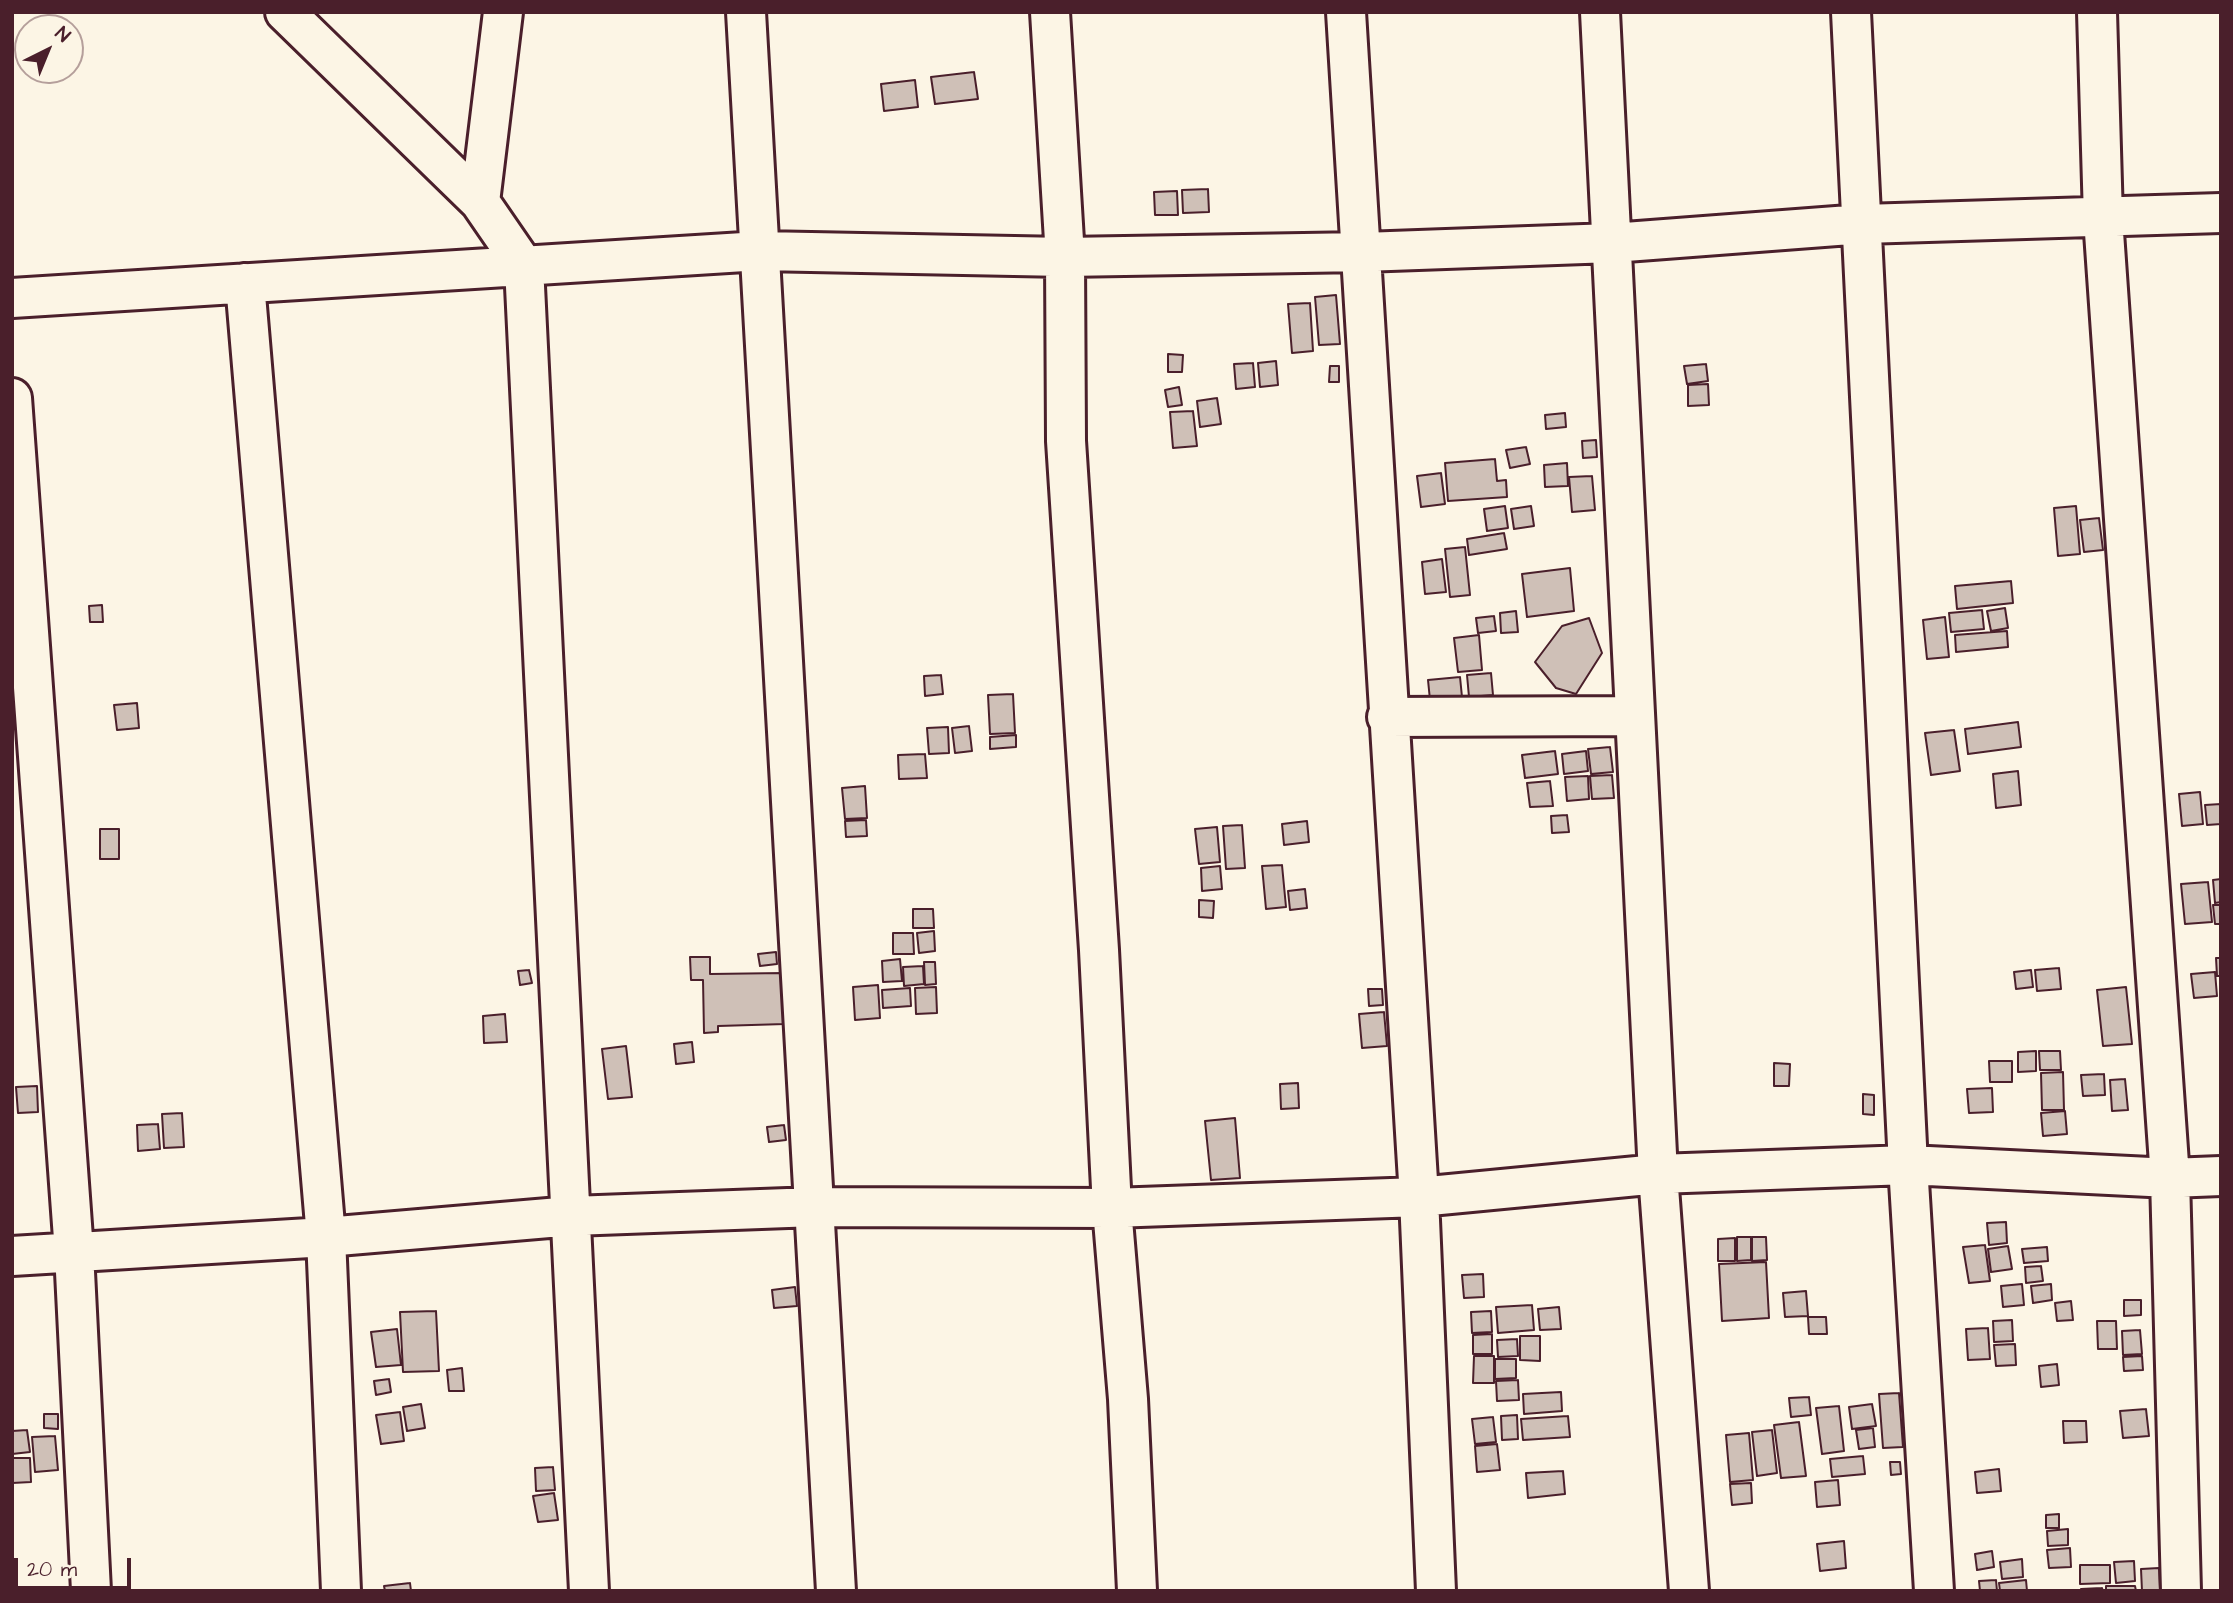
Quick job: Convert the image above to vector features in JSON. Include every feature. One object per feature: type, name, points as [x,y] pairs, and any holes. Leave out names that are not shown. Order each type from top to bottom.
[{"type":"street","points":[[285,12],[481,202],[524,266],[589,1591]]},
{"type":"street","points":[[481,202],[503,12]]},
{"type":"street","points":[[746,12],[836,1591]]},
{"type":"street","points":[[1050,12],[1065,257],[1066,441],[1138,1591]]},
{"type":"street","points":[[1346,12],[1363,252],[1387,717],[1419,1197],[1436,1591]]},
{"type":"street","points":[[1600,12],[1658,1174],[1689,1591]]},
{"type":"street","points":[[1851,12],[1908,1165],[1934,1591]]},
{"type":"street","points":[[2097,12],[2103,218],[2170,1178],[2181,1591]]},
{"type":"street","points":[[12,298],[760,251],[1065,257],[1363,252],[1612,243],[1863,224],[2221,213]]},
{"type":"street","points":[[244,283],[326,1237],[341,1591]]},
{"type":"street","points":[[12,398],[74,1252],[91,1591]]},
{"type":"street","points":[[1387,717],[1634,716]]},
{"type":"street","points":[[12,1256],[326,1237],[572,1216],[815,1207],[1112,1208],[1419,1197],[1658,1174],[1908,1165],[2170,1178],[2221,1176]]},
{"type":"building","points":[[974,72],[978,99],[935,104],[931,77]]},
{"type":"building","points":[[915,80],[918,107],[884,111],[881,84]]},
{"type":"building","points":[[1208,189],[1209,212],[1183,213],[1182,190]]},
{"type":"building","points":[[1177,191],[1178,215],[1155,215],[1154,192]]},
{"type":"building","points":[[1336,295],[1340,344],[1319,345],[1315,297]]},
{"type":"building","points":[[1310,303],[1313,351],[1292,353],[1288,304]]},
{"type":"building","points":[[1168,354],[1183,355],[1182,372],[1168,372]]},
{"type":"building","points":[[1276,361],[1278,385],[1260,387],[1258,363]]},
{"type":"building","points":[[1253,363],[1255,387],[1236,389],[1234,364]]},
{"type":"building","points":[[1706,364],[1708,381],[1687,384],[1684,366]]},
{"type":"building","points":[[1330,366],[1339,366],[1339,382],[1329,382]]},
{"type":"building","points":[[1708,384],[1709,405],[1688,406],[1688,385]]},
{"type":"building","points":[[1179,387],[1182,405],[1168,407],[1165,390]]},
{"type":"building","points":[[1217,398],[1221,424],[1200,427],[1197,401]]},
{"type":"building","points":[[1193,411],[1197,446],[1173,448],[1170,412]]},
{"type":"building","points":[[1565,413],[1566,427],[1546,429],[1545,415]]},
{"type":"building","points":[[1596,440],[1597,457],[1583,458],[1582,441]]},
{"type":"building","points":[[1526,447],[1530,464],[1510,468],[1506,450]]},
{"type":"building","points":[[1495,459],[1497,481],[1506,480],[1507,497],[1448,501],[1445,463]]},
{"type":"building","points":[[1567,463],[1568,486],[1545,487],[1544,465]]},
{"type":"building","points":[[1441,473],[1445,504],[1421,507],[1417,476]]},
{"type":"building","points":[[1592,476],[1595,510],[1572,512],[1569,477]]},
{"type":"building","points":[[1505,506],[1508,528],[1487,531],[1484,509]]},
{"type":"building","points":[[1531,506],[1534,526],[1514,529],[1511,509]]},
{"type":"building","points":[[2076,506],[2080,554],[2058,556],[2054,508]]},
{"type":"building","points":[[2099,518],[2103,550],[2084,552],[2080,520]]},
{"type":"building","points":[[1504,533],[1507,549],[1469,555],[1467,539]]},
{"type":"building","points":[[1465,547],[1470,595],[1450,597],[1445,549]]},
{"type":"building","points":[[1442,559],[1446,592],[1425,594],[1422,562]]},
{"type":"building","points":[[1570,568],[1574,611],[1527,617],[1522,574]]},
{"type":"building","points":[[2011,581],[2013,603],[1957,609],[1955,586]]},
{"type":"building","points":[[102,605],[103,622],[90,622],[89,606]]},
{"type":"building","points":[[2005,608],[2008,628],[1991,631],[1987,611]]},
{"type":"building","points":[[1982,610],[1984,629],[1951,632],[1949,613]]},
{"type":"building","points":[[1516,611],[1518,632],[1501,633],[1500,613]]},
{"type":"building","points":[[1494,616],[1496,631],[1478,633],[1476,618]]},
{"type":"building","points":[[1945,617],[1949,657],[1927,659],[1923,620]]},
{"type":"building","points":[[1589,618],[1602,653],[1576,694],[1556,688],[1535,662],[1562,626]]},
{"type":"building","points":[[2007,631],[2008,647],[1956,652],[1955,635]]},
{"type":"building","points":[[1479,635],[1482,670],[1458,672],[1454,638]]},
{"type":"building","points":[[1491,673],[1493,695],[1469,697],[1467,675]]},
{"type":"building","points":[[941,675],[943,694],[925,696],[924,676]]},
{"type":"building","points":[[1460,677],[1462,697],[1430,700],[1428,680]]},
{"type":"building","points":[[1013,694],[1015,733],[990,734],[988,695]]},
{"type":"building","points":[[137,703],[139,728],[117,730],[114,705]]},
{"type":"building","points":[[2018,722],[2021,747],[1968,754],[1965,729]]},
{"type":"building","points":[[969,726],[972,751],[955,753],[952,728]]},
{"type":"building","points":[[948,727],[949,753],[929,754],[927,728]]},
{"type":"building","points":[[1954,730],[1960,771],[1931,775],[1925,733]]},
{"type":"building","points":[[1016,735],[1016,747],[990,749],[990,737]]},
{"type":"building","points":[[1610,747],[1613,772],[1591,774],[1588,749]]},
{"type":"building","points":[[1555,751],[1558,774],[1525,778],[1522,755]]},
{"type":"building","points":[[1586,751],[1588,771],[1564,774],[1562,754]]},
{"type":"building","points":[[925,754],[927,778],[899,779],[898,755]]},
{"type":"building","points":[[2018,771],[2021,805],[1996,808],[1993,774]]},
{"type":"building","points":[[1612,775],[1614,798],[1592,799],[1590,776]]},
{"type":"building","points":[[1588,776],[1589,799],[1567,801],[1565,777]]},
{"type":"building","points":[[1550,781],[1553,806],[1530,807],[1527,783]]},
{"type":"building","points":[[865,786],[867,818],[845,819],[842,788]]},
{"type":"building","points":[[2200,792],[2203,824],[2182,826],[2179,794]]},
{"type":"building","points":[[2221,804],[2221,824],[2207,825],[2205,805]]},
{"type":"building","points":[[1567,815],[1569,832],[1552,833],[1551,816]]},
{"type":"building","points":[[866,820],[867,836],[846,837],[845,821]]},
{"type":"building","points":[[1307,821],[1309,842],[1284,845],[1282,824]]},
{"type":"building","points":[[1242,825],[1245,868],[1226,869],[1223,826]]},
{"type":"building","points":[[1217,827],[1220,862],[1199,864],[1195,829]]},
{"type":"building","points":[[100,829],[119,829],[119,859],[100,859]]},
{"type":"building","points":[[1282,865],[1286,907],[1266,909],[1262,866]]},
{"type":"building","points":[[1220,866],[1222,889],[1202,891],[1201,868]]},
{"type":"building","points":[[2221,879],[2221,902],[2215,903],[2213,880]]},
{"type":"building","points":[[2208,882],[2212,922],[2185,924],[2181,884]]},
{"type":"building","points":[[1305,889],[1307,908],[1290,910],[1288,891]]},
{"type":"building","points":[[1199,900],[1214,901],[1213,918],[1199,917]]},
{"type":"building","points":[[2213,905],[2221,905],[2221,924],[2215,924]]},
{"type":"building","points":[[913,909],[933,909],[934,928],[913,928]]},
{"type":"building","points":[[934,931],[935,951],[919,953],[917,933]]},
{"type":"building","points":[[893,933],[913,933],[914,954],[893,954]]},
{"type":"building","points":[[776,952],[777,964],[760,966],[758,954]]},
{"type":"building","points":[[690,957],[710,957],[710,974],[784,973],[785,1024],[718,1026],[718,1032],[704,1033],[703,980],[691,980]]},
{"type":"building","points":[[2216,958],[2221,958],[2221,976],[2217,976]]},
{"type":"building","points":[[900,959],[902,981],[883,982],[882,961]]},
{"type":"building","points":[[924,962],[935,962],[936,984],[925,985]]},
{"type":"building","points":[[923,966],[924,984],[904,986],[903,967]]},
{"type":"building","points":[[2059,968],[2061,989],[2037,991],[2035,970]]},
{"type":"building","points":[[529,970],[532,983],[520,985],[518,971]]},
{"type":"building","points":[[2031,970],[2033,987],[2016,989],[2014,972]]},
{"type":"building","points":[[2215,972],[2217,996],[2194,998],[2191,974]]},
{"type":"building","points":[[878,985],[880,1018],[855,1020],[853,987]]},
{"type":"building","points":[[936,987],[937,1013],[916,1014],[915,988]]},
{"type":"building","points":[[2126,987],[2132,1044],[2103,1046],[2097,990]]},
{"type":"building","points":[[910,988],[911,1006],[883,1008],[882,990]]},
{"type":"building","points":[[1368,989],[1382,989],[1383,1005],[1369,1006]]},
{"type":"building","points":[[1384,1012],[1387,1046],[1362,1048],[1359,1014]]},
{"type":"building","points":[[505,1014],[507,1042],[484,1043],[483,1016]]},
{"type":"building","points":[[692,1042],[694,1062],[676,1064],[674,1044]]},
{"type":"building","points":[[626,1046],[632,1097],[608,1099],[602,1049]]},
{"type":"building","points":[[2036,1051],[2036,1071],[2018,1072],[2018,1052]]},
{"type":"building","points":[[2039,1051],[2060,1051],[2061,1070],[2040,1070]]},
{"type":"building","points":[[1989,1061],[2012,1061],[2012,1082],[1990,1082]]},
{"type":"building","points":[[1774,1063],[1790,1064],[1789,1086],[1774,1086]]},
{"type":"building","points":[[2063,1072],[2064,1110],[2042,1110],[2041,1073]]},
{"type":"building","points":[[2104,1074],[2105,1095],[2083,1096],[2081,1075]]},
{"type":"building","points":[[2125,1079],[2128,1110],[2112,1111],[2110,1080]]},
{"type":"building","points":[[1298,1083],[1299,1108],[1281,1109],[1280,1084]]},
{"type":"building","points":[[37,1086],[38,1112],[18,1113],[16,1087]]},
{"type":"building","points":[[1992,1088],[1993,1112],[1969,1113],[1967,1089]]},
{"type":"building","points":[[1863,1094],[1874,1095],[1874,1115],[1863,1114]]},
{"type":"building","points":[[2065,1111],[2067,1134],[2043,1136],[2041,1113]]},
{"type":"building","points":[[182,1113],[184,1147],[164,1148],[162,1114]]},
{"type":"building","points":[[1235,1118],[1240,1178],[1211,1180],[1205,1121]]},
{"type":"building","points":[[158,1124],[160,1149],[138,1151],[137,1125]]},
{"type":"building","points":[[784,1125],[786,1140],[769,1142],[767,1127]]},
{"type":"building","points":[[2006,1222],[2007,1243],[1989,1245],[1987,1223]]},
{"type":"building","points":[[1737,1237],[1751,1237],[1751,1260],[1737,1261]]},
{"type":"building","points":[[1752,1237],[1766,1237],[1767,1260],[1752,1261]]},
{"type":"building","points":[[1735,1238],[1735,1261],[1718,1261],[1718,1239]]},
{"type":"building","points":[[1985,1245],[1990,1281],[1969,1283],[1963,1247]]},
{"type":"building","points":[[2008,1246],[2012,1269],[1991,1272],[1988,1249]]},
{"type":"building","points":[[2047,1247],[2048,1261],[2024,1263],[2022,1249]]},
{"type":"building","points":[[1766,1262],[1769,1318],[1722,1321],[1719,1264]]},
{"type":"building","points":[[2041,1266],[2043,1281],[2026,1283],[2025,1267]]},
{"type":"building","points":[[1483,1274],[1484,1297],[1464,1298],[1462,1275]]},
{"type":"building","points":[[2022,1284],[2024,1305],[2003,1307],[2001,1286]]},
{"type":"building","points":[[2051,1284],[2052,1300],[2033,1303],[2031,1286]]},
{"type":"building","points":[[795,1287],[797,1306],[774,1308],[772,1290]]},
{"type":"building","points":[[1806,1291],[1808,1316],[1785,1317],[1783,1293]]},
{"type":"building","points":[[2124,1300],[2141,1300],[2141,1315],[2124,1316]]},
{"type":"building","points":[[2071,1301],[2073,1320],[2057,1321],[2055,1303]]},
{"type":"building","points":[[1532,1305],[1534,1330],[1498,1333],[1496,1307]]},
{"type":"building","points":[[1559,1307],[1561,1329],[1540,1330],[1538,1309]]},
{"type":"building","points":[[436,1311],[439,1371],[403,1372],[400,1312]]},
{"type":"building","points":[[1491,1311],[1492,1332],[1472,1333],[1471,1312]]},
{"type":"building","points":[[1808,1317],[1826,1317],[1827,1334],[1809,1334]]},
{"type":"building","points":[[2012,1320],[2013,1341],[1994,1342],[1993,1321]]},
{"type":"building","points":[[2097,1321],[2116,1321],[2117,1349],[2098,1349]]},
{"type":"building","points":[[1988,1328],[1990,1359],[1968,1360],[1966,1329]]},
{"type":"building","points":[[397,1329],[401,1365],[376,1367],[371,1332]]},
{"type":"building","points":[[2140,1330],[2142,1354],[2123,1355],[2122,1331]]},
{"type":"building","points":[[1492,1334],[1492,1354],[1473,1354],[1473,1335]]},
{"type":"building","points":[[1520,1336],[1540,1336],[1540,1361],[1520,1360]]},
{"type":"building","points":[[1517,1339],[1518,1356],[1498,1357],[1497,1340]]},
{"type":"building","points":[[2015,1344],[2016,1365],[1996,1366],[1994,1345]]},
{"type":"building","points":[[1474,1356],[1494,1356],[1494,1383],[1473,1383]]},
{"type":"building","points":[[2142,1356],[2143,1370],[2124,1371],[2123,1357]]},
{"type":"building","points":[[1495,1359],[1516,1359],[1516,1378],[1495,1379]]},
{"type":"building","points":[[2057,1364],[2059,1385],[2041,1387],[2039,1366]]},
{"type":"building","points":[[462,1368],[464,1391],[449,1391],[447,1370]]},
{"type":"building","points":[[389,1379],[391,1392],[376,1395],[374,1381]]},
{"type":"building","points":[[1518,1380],[1519,1400],[1497,1401],[1496,1381]]},
{"type":"building","points":[[1561,1392],[1562,1411],[1524,1414],[1523,1394]]},
{"type":"building","points":[[1899,1393],[1903,1447],[1883,1448],[1879,1394]]},
{"type":"building","points":[[1809,1397],[1811,1415],[1791,1417],[1789,1398]]},
{"type":"building","points":[[421,1404],[425,1428],[407,1431],[403,1407]]},
{"type":"building","points":[[1872,1404],[1876,1426],[1852,1429],[1849,1407]]},
{"type":"building","points":[[1839,1406],[1844,1451],[1822,1454],[1816,1408]]},
{"type":"building","points":[[2146,1409],[2149,1436],[2123,1438],[2120,1411]]},
{"type":"building","points":[[400,1412],[404,1441],[381,1444],[376,1415]]},
{"type":"building","points":[[44,1414],[58,1414],[58,1429],[44,1428]]},
{"type":"building","points":[[1517,1415],[1518,1439],[1502,1440],[1501,1416]]},
{"type":"building","points":[[1568,1416],[1570,1437],[1523,1440],[1521,1419]]},
{"type":"building","points":[[1493,1417],[1496,1442],[1475,1444],[1472,1419]]},
{"type":"building","points":[[2063,1421],[2086,1421],[2087,1442],[2064,1443]]},
{"type":"building","points":[[1799,1422],[1806,1476],[1781,1478],[1774,1425]]},
{"type":"building","points":[[1873,1428],[1875,1447],[1859,1449],[1856,1430]]},
{"type":"building","points":[[27,1430],[30,1452],[12,1454],[12,1431]]},
{"type":"building","points":[[1772,1430],[1777,1473],[1757,1476],[1752,1432]]},
{"type":"building","points":[[1749,1433],[1753,1480],[1730,1482],[1726,1435]]},
{"type":"building","points":[[55,1436],[58,1470],[35,1472],[32,1437]]},
{"type":"building","points":[[1497,1444],[1500,1470],[1477,1472],[1475,1446]]},
{"type":"building","points":[[1863,1456],[1865,1474],[1832,1477],[1830,1459]]},
{"type":"building","points":[[12,1458],[30,1458],[31,1482],[12,1483]]},
{"type":"building","points":[[1890,1462],[1900,1462],[1901,1474],[1891,1475]]},
{"type":"building","points":[[553,1467],[555,1490],[536,1491],[535,1468]]},
{"type":"building","points":[[1999,1469],[2001,1491],[1977,1493],[1975,1472]]},
{"type":"building","points":[[1563,1471],[1565,1494],[1528,1498],[1526,1473]]},
{"type":"building","points":[[1838,1480],[1840,1505],[1817,1507],[1815,1482]]},
{"type":"building","points":[[1751,1483],[1752,1503],[1732,1505],[1730,1484]]},
{"type":"building","points":[[554,1493],[558,1520],[538,1522],[533,1496]]},
{"type":"building","points":[[2059,1514],[2059,1528],[2046,1528],[2046,1515]]},
{"type":"building","points":[[2068,1529],[2068,1545],[2048,1546],[2047,1531]]},
{"type":"building","points":[[1844,1541],[1846,1568],[1820,1571],[1817,1544]]},
{"type":"building","points":[[2070,1548],[2071,1567],[2049,1568],[2047,1550]]},
{"type":"building","points":[[1992,1551],[1994,1567],[1977,1570],[1975,1554]]},
{"type":"building","points":[[2022,1559],[2023,1577],[2002,1579],[2000,1562]]},
{"type":"building","points":[[2134,1561],[2135,1581],[2116,1583],[2114,1562]]},
{"type":"building","points":[[2080,1565],[2110,1565],[2110,1583],[2080,1584]]},
{"type":"building","points":[[2159,1568],[2160,1591],[2142,1591],[2141,1569]]},
{"type":"building","points":[[1996,1580],[1997,1591],[1980,1591],[1979,1581]]},
{"type":"building","points":[[2026,1580],[2027,1591],[2000,1591],[1999,1583]]},
{"type":"building","points":[[410,1583],[411,1591],[385,1591],[384,1586]]},
{"type":"building","points":[[2106,1586],[2135,1586],[2136,1591],[2106,1591]]},
{"type":"building","points":[[2102,1588],[2103,1591],[2081,1591],[2081,1589]]}]
